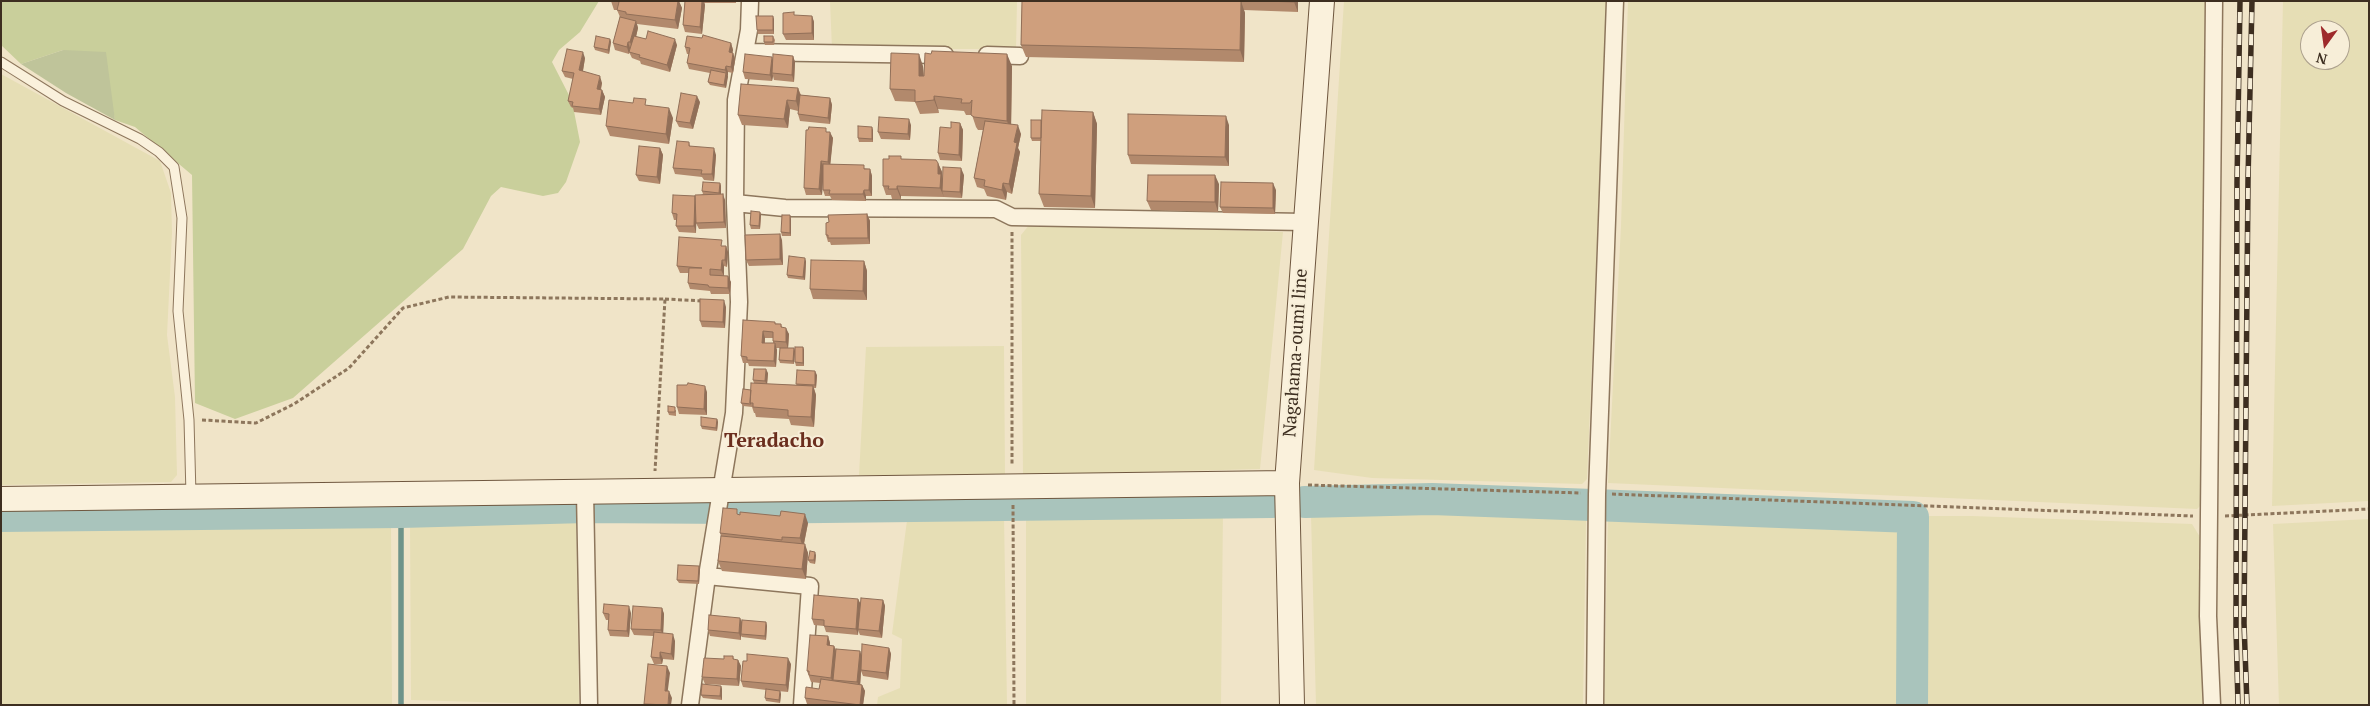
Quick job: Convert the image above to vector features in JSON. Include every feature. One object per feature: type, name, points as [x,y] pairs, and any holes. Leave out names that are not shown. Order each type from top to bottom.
[{"type":"street","points":[[690,705],[706,576],[734,413],[739,302],[735,203],[736,100],[749,30],[750,1]]},
{"type":"street","name":"Nagahama-oumi line","points":[[1292,705],[1287,483],[1322,1]]},
{"type":"street","points":[[1595,705],[1597,502],[1616,1]]},
{"type":"street","points":[[2212,705],[2208,616],[2214,1]]},
{"type":"street","points":[[745,52],[1020,56]]},
{"type":"street","points":[[735,203],[785,208],[996,209],[1012,217],[1305,222]]},
{"type":"street","points":[[1,499],[191,496],[586,503],[654,492],[719,501],[1012,487],[1287,483]]},
{"type":"street","points":[[586,503],[589,705]]},
{"type":"street","points":[[706,576],[810,586],[802,705]]},
{"type":"lane","points":[[1,62],[63,101],[140,139],[159,152],[174,167],[182,218],[178,311],[189,420],[191,496]]},
{"type":"path","points":[[1012,217],[1012,487]]},
{"type":"path","points":[[189,420],[256,423],[294,404],[349,368],[403,308],[449,297],[665,299],[739,302]]},
{"type":"path","points":[[654,492],[665,299]]},
{"type":"path","points":[[1287,483],[1597,502],[2210,517],[2369,509]]},
{"type":"path","points":[[1013,514],[1014,705]]},
{"type":"shaded area","points":[[830,1],[1017,1],[1016,49],[832,49]]},
{"type":"shaded area","points":[[1344,1],[1607,1],[1587,479],[1582,484],[1372,478],[1314,470]]},
{"type":"shaded area","points":[[1628,1],[2208,1],[2202,504],[2197,509],[1608,483],[1621,226]]},
{"type":"shaded area","points":[[2283,1],[2369,1],[2369,501],[2272,506]]},
{"type":"shaded area","points":[[1,74],[160,161],[171,193],[172,233],[167,335],[175,397],[177,475],[171,482],[1,485]]},
{"type":"shaded area","points":[[1030,224],[1283,232],[1260,469],[1023,475],[1021,235]]},
{"type":"shaded area","points":[[1004,346],[1005,475],[859,475],[866,347]]},
{"type":"shaded area","points":[[1223,509],[1221,705],[1026,705],[1026,513]]},
{"type":"shaded area","points":[[1391,510],[1586,520],[1583,705],[1316,705],[1311,515]]},
{"type":"shaded area","points":[[908,513],[1004,515],[1007,705],[877,705],[878,697],[900,688],[902,639],[892,634]]},
{"type":"shaded area","points":[[1608,516],[1972,516],[2192,524],[2200,537],[2203,705],[1604,705]]},
{"type":"shaded area","points":[[2369,519],[2369,705],[2279,705],[2273,524]]},
{"type":"shaded area","points":[[576,520],[579,705],[411,700],[410,522]]},
{"type":"shaded area","points":[[391,523],[392,705],[1,705],[1,529]]},
{"type":"green space","points":[[1,1],[599,1],[580,32],[559,50],[552,62],[572,101],[580,142],[566,182],[558,193],[543,196],[501,187],[491,196],[463,249],[293,398],[235,419],[195,403],[192,175],[135,127],[115,120],[110,94],[63,50],[21,64],[1,45]]},
{"type":"green space","points":[[63,50],[106,52],[115,120],[66,93],[21,64]]},
{"type":"building","points":[[616,1],[678,1],[675,20],[626,14],[626,12],[617,10],[619,2]]},
{"type":"building","points":[[685,1],[702,1],[700,27],[683,25]]},
{"type":"building","points":[[1022,1],[1241,1],[1240,50],[1021,45]]},
{"type":"building","points":[[794,12],[794,15],[812,16],[812,33],[783,34],[783,13]]},
{"type":"building","points":[[756,16],[773,16],[773,30],[757,30]]},
{"type":"building","points":[[620,17],[636,21],[627,47],[613,43]]},
{"type":"building","points":[[648,31],[675,39],[667,65],[629,52],[634,36],[646,39]]},
{"type":"building","points":[[703,35],[731,43],[729,52],[733,53],[731,67],[726,66],[725,70],[687,63],[690,48],[685,47],[687,36],[702,38]]},
{"type":"building","points":[[596,36],[610,39],[608,50],[594,47]]},
{"type":"building","points":[[764,36],[773,36],[773,42],[764,42]]},
{"type":"building","points":[[567,49],[583,52],[579,70],[600,76],[597,89],[602,90],[599,109],[572,106],[573,102],[568,101],[574,73],[562,71]]},
{"type":"building","points":[[932,51],[1007,54],[1007,121],[974,117],[971,115],[972,100],[970,103],[961,103],[962,99],[934,96],[934,100],[915,102],[915,90],[890,89],[891,53],[919,54],[919,76],[924,76],[925,53],[931,54]]},
{"type":"building","points":[[745,54],[772,57],[770,75],[743,72]]},
{"type":"building","points":[[773,54],[793,56],[792,75],[772,73]]},
{"type":"building","points":[[711,70],[726,73],[724,85],[708,82]]},
{"type":"building","points":[[741,84],[798,88],[796,101],[787,100],[784,119],[738,115]]},
{"type":"building","points":[[681,93],[697,96],[690,123],[676,121]]},
{"type":"building","points":[[800,95],[830,98],[828,118],[798,114]]},
{"type":"building","points":[[634,98],[646,99],[645,105],[669,108],[666,134],[606,126],[609,100],[633,103]]},
{"type":"building","points":[[1042,110],[1093,112],[1091,196],[1039,194]]},
{"type":"building","points":[[1128,114],[1226,116],[1225,157],[1128,155]]},
{"type":"building","points":[[879,117],[909,119],[908,134],[878,132]]},
{"type":"building","points":[[1031,120],[1041,120],[1041,138],[1031,138]]},
{"type":"building","points":[[985,121],[1018,125],[1014,142],[1017,143],[1009,184],[1003,183],[1002,190],[984,186],[985,180],[974,178]]},
{"type":"building","points":[[951,122],[960,123],[959,155],[938,153],[940,127],[951,128]]},
{"type":"building","points":[[858,126],[872,127],[872,139],[858,138]]},
{"type":"building","points":[[809,127],[826,128],[826,132],[830,132],[828,162],[821,161],[819,189],[804,188],[806,130]]},
{"type":"building","points":[[677,141],[689,142],[689,146],[714,148],[712,174],[701,174],[702,170],[673,168]]},
{"type":"building","points":[[639,146],[660,148],[657,177],[636,175]]},
{"type":"building","points":[[889,156],[901,156],[901,159],[936,160],[938,163],[938,174],[941,174],[940,188],[897,186],[897,189],[888,189],[889,186],[883,186],[883,159],[889,159]]},
{"type":"building","points":[[823,164],[864,165],[864,169],[870,169],[869,190],[864,190],[863,194],[829,194],[830,190],[823,190]]},
{"type":"building","points":[[943,167],[961,168],[960,192],[942,191]]},
{"type":"building","points":[[1148,175],[1215,175],[1215,202],[1147,201]]},
{"type":"building","points":[[703,182],[720,183],[719,193],[702,191]]},
{"type":"building","points":[[1221,182],[1273,183],[1273,208],[1220,207]]},
{"type":"building","points":[[723,194],[724,222],[696,223],[695,195]]},
{"type":"building","points":[[673,195],[695,196],[694,226],[676,226],[677,214],[672,213]]},
{"type":"building","points":[[751,211],[760,212],[759,226],[750,225]]},
{"type":"building","points":[[867,214],[868,238],[828,238],[828,235],[826,235],[826,223],[829,222],[828,215]]},
{"type":"building","points":[[782,215],[790,215],[790,233],[781,232]]},
{"type":"building","points":[[780,234],[780,259],[746,260],[745,235]]},
{"type":"building","points":[[679,237],[722,240],[721,246],[726,246],[725,260],[722,260],[721,270],[710,269],[710,275],[728,276],[728,288],[688,283],[689,268],[702,268],[677,266]]},
{"type":"building","points":[[789,256],[805,258],[803,277],[787,275]]},
{"type":"building","points":[[811,260],[864,261],[863,291],[810,289]]},
{"type":"building","points":[[700,299],[724,300],[723,322],[700,321]]},
{"type":"building","points":[[743,320],[775,322],[775,324],[781,324],[781,327],[786,328],[786,342],[773,341],[773,332],[763,331],[762,343],[775,343],[774,361],[747,360],[747,357],[741,356]]},
{"type":"building","points":[[795,347],[803,347],[803,363],[795,362]]},
{"type":"building","points":[[780,348],[794,348],[793,361],[779,360]]},
{"type":"building","points":[[754,369],[766,369],[765,381],[753,380]]},
{"type":"building","points":[[797,370],[815,371],[815,385],[796,384]]},
{"type":"building","points":[[688,383],[705,386],[704,409],[677,407],[677,385],[687,385]]},
{"type":"building","points":[[751,383],[813,386],[811,417],[788,416],[788,410],[753,407],[753,403],[750,403]]},
{"type":"building","points":[[743,389],[751,390],[751,404],[741,403]]},
{"type":"building","points":[[668,406],[675,407],[675,412],[668,412]]},
{"type":"building","points":[[701,417],[717,419],[716,428],[701,426]]},
{"type":"building","points":[[723,508],[737,509],[737,514],[740,515],[740,512],[780,516],[781,511],[805,514],[800,538],[782,537],[782,540],[720,533]]},
{"type":"building","points":[[721,536],[805,544],[802,569],[718,561]]},
{"type":"building","points":[[810,551],[815,552],[814,560],[808,560]]},
{"type":"building","points":[[678,565],[699,566],[698,581],[677,580]]},
{"type":"building","points":[[814,595],[858,599],[856,629],[824,626],[824,620],[812,619]]},
{"type":"building","points":[[861,598],[883,600],[879,631],[858,629]]},
{"type":"building","points":[[604,604],[629,606],[627,631],[608,630],[609,614],[603,613]]},
{"type":"building","points":[[633,606],[662,608],[661,630],[631,629]]},
{"type":"building","points":[[709,615],[740,618],[739,633],[708,630]]},
{"type":"building","points":[[742,620],[766,622],[765,636],[741,634]]},
{"type":"building","points":[[654,632],[673,634],[671,654],[660,652],[660,658],[651,657]]},
{"type":"building","points":[[810,635],[828,636],[827,645],[834,646],[831,678],[809,675],[809,671],[807,671]]},
{"type":"building","points":[[862,644],[889,648],[886,673],[861,670]]},
{"type":"building","points":[[836,649],[860,651],[857,682],[833,680]]},
{"type":"building","points":[[747,654],[788,658],[786,685],[741,681],[743,661],[747,661]]},
{"type":"building","points":[[724,656],[733,656],[733,659],[738,660],[737,679],[702,677],[704,658],[724,659]]},
{"type":"building","points":[[648,664],[667,666],[665,691],[669,691],[668,705],[644,704]]},
{"type":"building","points":[[821,679],[862,685],[860,705],[805,698],[806,687],[819,689]]},
{"type":"building","points":[[702,684],[721,686],[720,696],[701,695]]},
{"type":"building","points":[[766,689],[780,691],[779,700],[765,698]]},
{"type":"waterway","points":[[1305,502],[1432,499],[1913,517],[1912,705]]},
{"type":"waterway","points":[[1,516],[401,512],[586,507],[735,508],[1272,502]]},
{"type":"waterway","points":[[401,512],[401,705]]},
{"type":"railway","points":[[2238,705],[2236,629],[2237,182],[2240,1]]},
{"type":"railway","points":[[2247,705],[2244,623],[2248,180],[2252,1]]},
{"type":"district","name":"Teradacho","points":[[774,441]]}]
